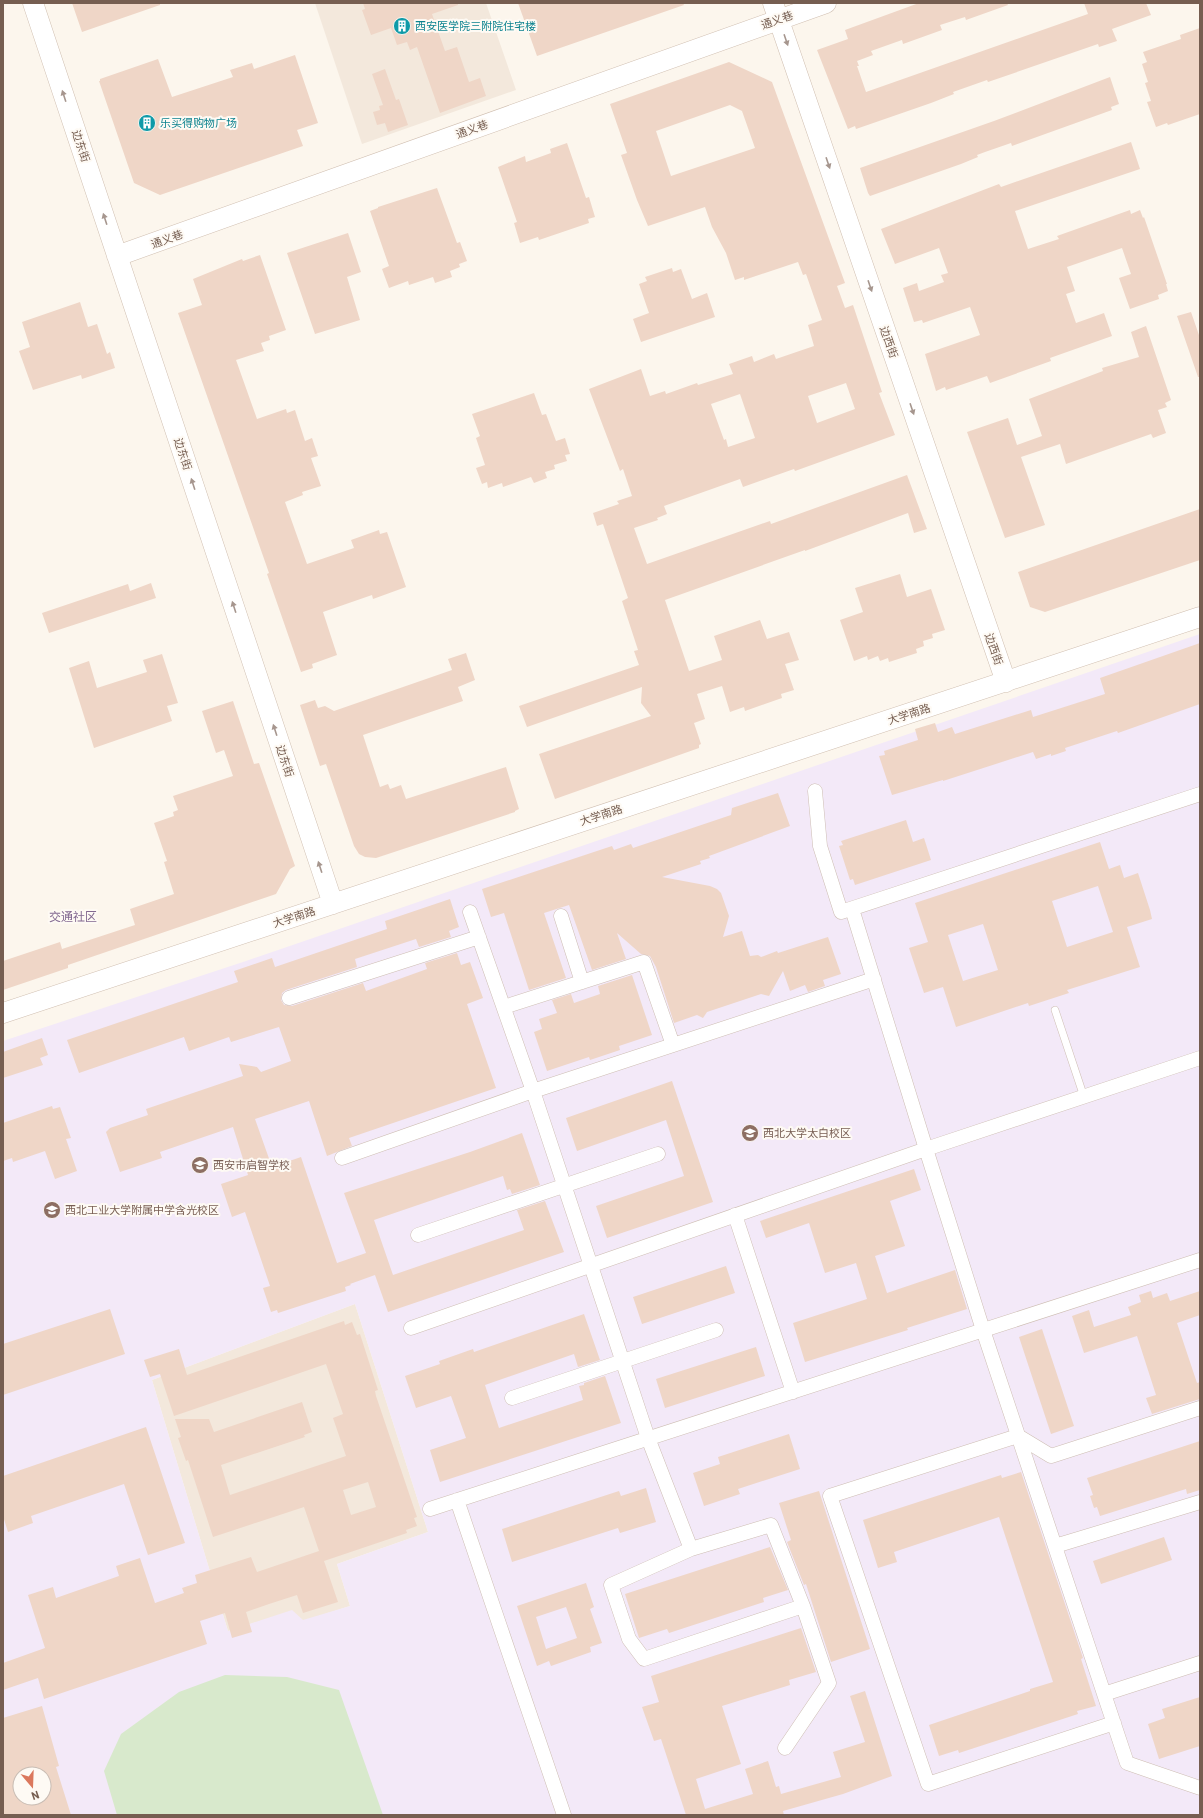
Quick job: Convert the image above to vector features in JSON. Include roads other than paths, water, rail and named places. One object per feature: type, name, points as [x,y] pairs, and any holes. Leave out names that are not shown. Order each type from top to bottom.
[{"type":"street","name":"边东街","points":[[33,3],[332,904]]},
{"type":"street","name":"通义巷","points":[[117,256],[776,11],[826,3]]},
{"type":"street","name":"边西街","points":[[776,11],[1006,682]]},
{"type":"street","name":"大学南路","points":[[3,1013],[1200,618]]},
{"type":"street","points":[[815,791],[820,846],[841,912],[1200,794]]},
{"type":"street","points":[[852,909],[983,1330],[1128,1764],[1200,1788]]},
{"type":"street","points":[[470,912],[533,1091],[648,1438],[691,1549]]},
{"type":"street","points":[[561,916],[582,982]]},
{"type":"street","points":[[289,998],[479,937]]},
{"type":"street","points":[[504,1007],[644,962],[674,1045]]},
{"type":"street","points":[[342,1158],[533,1091],[874,979]]},
{"type":"street","points":[[411,1328],[926,1149],[1200,1058]]},
{"type":"street","points":[[418,1235],[658,1154]]},
{"type":"street","points":[[735,1215],[793,1392]]},
{"type":"street","points":[[430,1508],[1200,1260]]},
{"type":"street","points":[[512,1398],[716,1330]]},
{"type":"street","points":[[1114,1723],[928,1784],[830,1496],[1018,1436],[1051,1456],[1200,1408]]},
{"type":"street","points":[[457,1500],[564,1815]]},
{"type":"street","points":[[1055,1546],[1200,1502]]},
{"type":"street","points":[[785,1748],[829,1683],[803,1606],[771,1525],[691,1549],[611,1585],[629,1639],[644,1659],[803,1606]]},
{"type":"street","points":[[1104,1694],[1200,1663]]},
{"type":"lane","points":[[1055,1010],[1084,1097]]},
{"type":"place","name":"西安医学院三附院住宅楼","points":[[402,26]]},
{"type":"place","name":"乐买得购物广场","points":[[147,123]]},
{"type":"place","name":"西北大学太白校区","points":[[750,1133]]},
{"type":"place","name":"西安市启智学校","points":[[200,1165]]},
{"type":"place","name":"西北工业大学附属中学含光校区","points":[[52,1210]]},
{"type":"district","name":"交通社区","points":[[73,917]]}]
